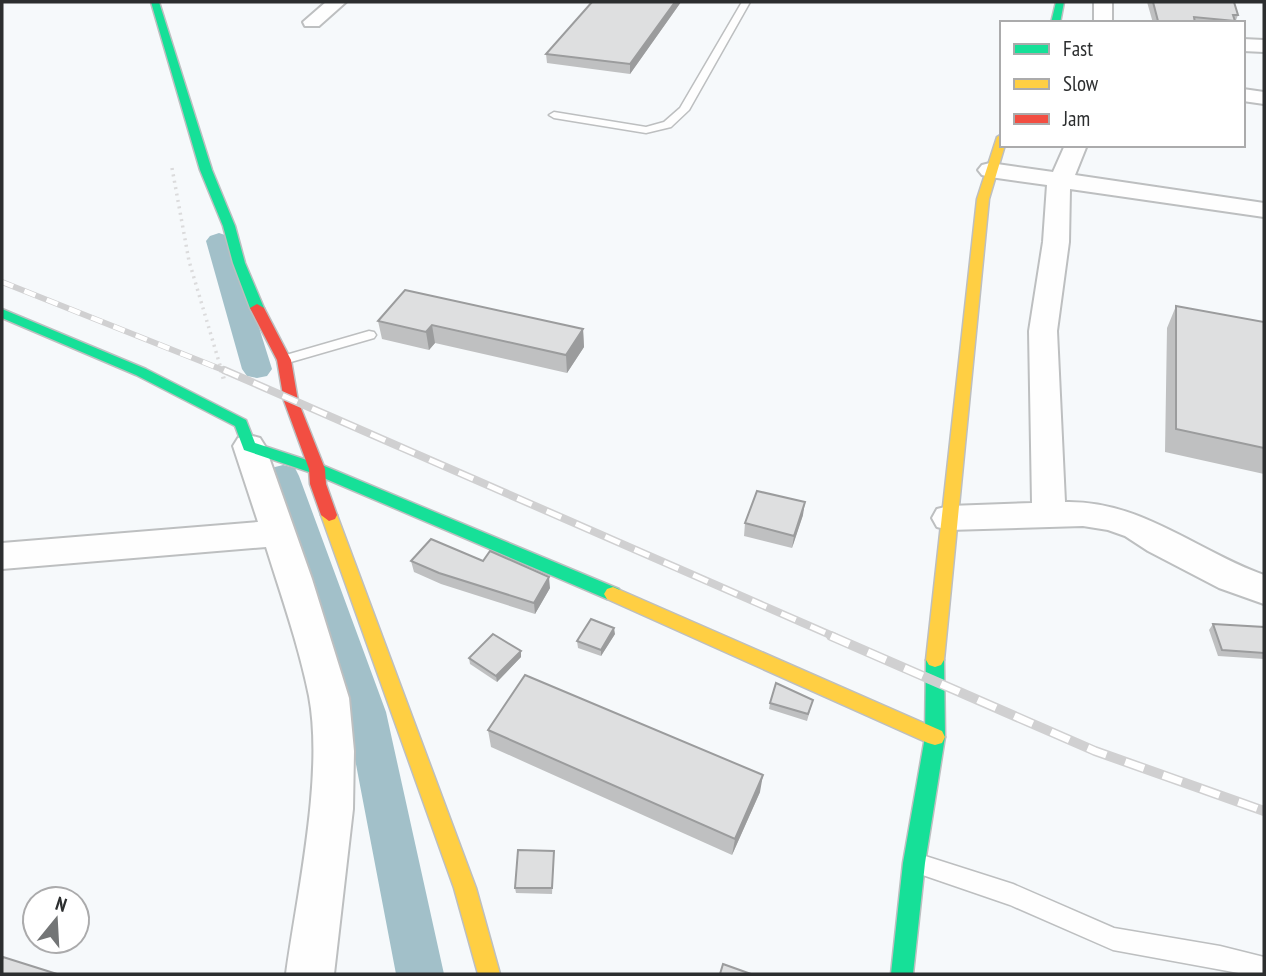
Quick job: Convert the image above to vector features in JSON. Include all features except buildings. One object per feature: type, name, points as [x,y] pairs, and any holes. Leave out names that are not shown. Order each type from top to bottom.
[{"type":"street","points":[[155,2],[206,170],[229,226],[239,263],[256,306],[284,360],[291,401],[317,469],[318,484],[344,561],[391,678],[465,888],[489,974]]},
{"type":"street","points":[[312,22],[337,2]]},
{"type":"street","points":[[1055,21],[1060,2]]},
{"type":"street","points":[[1103,2],[1103,21]]},
{"type":"street","points":[[1245,45],[1264,46]]},
{"type":"street","points":[[1245,95],[1264,98]]},
{"type":"street","points":[[902,974],[914,863],[935,737],[933,679],[983,199],[1000,142]]},
{"type":"street","points":[[1049,517],[1043,331],[1056,242],[1057,190],[1075,147]]},
{"type":"street","points":[[990,170],[1264,210]]},
{"type":"street","points":[[2,313],[141,372],[245,434],[317,469],[618,596],[935,737]]},
{"type":"street","points":[[245,434],[294,579],[329,698],[333,751],[331,809],[310,974]]},
{"type":"street","points":[[949,518],[1083,514],[1110,518],[1137,527],[1208,566],[1264,590]]},
{"type":"street","points":[[2,556],[277,533]]},
{"type":"lane","points":[[554,115],[646,130],[661,129],[672,123],[684,110],[746,2]]},
{"type":"lane","points":[[284,360],[369,335]]},
{"type":"lane","points":[[914,863],[1013,895],[1113,939],[1220,957],[1264,968]]},
{"type":"path","points":[[169,156],[189,261],[220,368],[245,434]]},
{"type":"waterway","points":[[219,241],[257,369]]},
{"type":"waterway","points":[[283,476],[366,712],[420,974]]},
{"type":"railway","points":[[2,282],[228,372]]},
{"type":"railway","points":[[224,370],[835,637]]},
{"type":"railway","points":[[831,636],[1095,751],[1264,811]]},
{"type":"traffic: fast","points":[[155,2],[206,170],[229,226],[239,263],[257,308]]},
{"type":"traffic: fast","points":[[1055,21],[1060,2]]},
{"type":"traffic: fast","points":[[2,313],[141,372],[241,423],[249,446],[317,469],[613,594]]},
{"type":"traffic: fast","points":[[902,974],[914,863],[935,737],[935,660]]},
{"type":"traffic: slow","points":[[935,660],[983,199],[1000,144]]},
{"type":"traffic: slow","points":[[329,515],[465,888],[489,974]]},
{"type":"traffic: slow","points":[[613,594],[935,737]]},
{"type":"traffic: jam","points":[[257,308],[284,360],[291,401],[317,469],[318,484],[329,515]]}]
